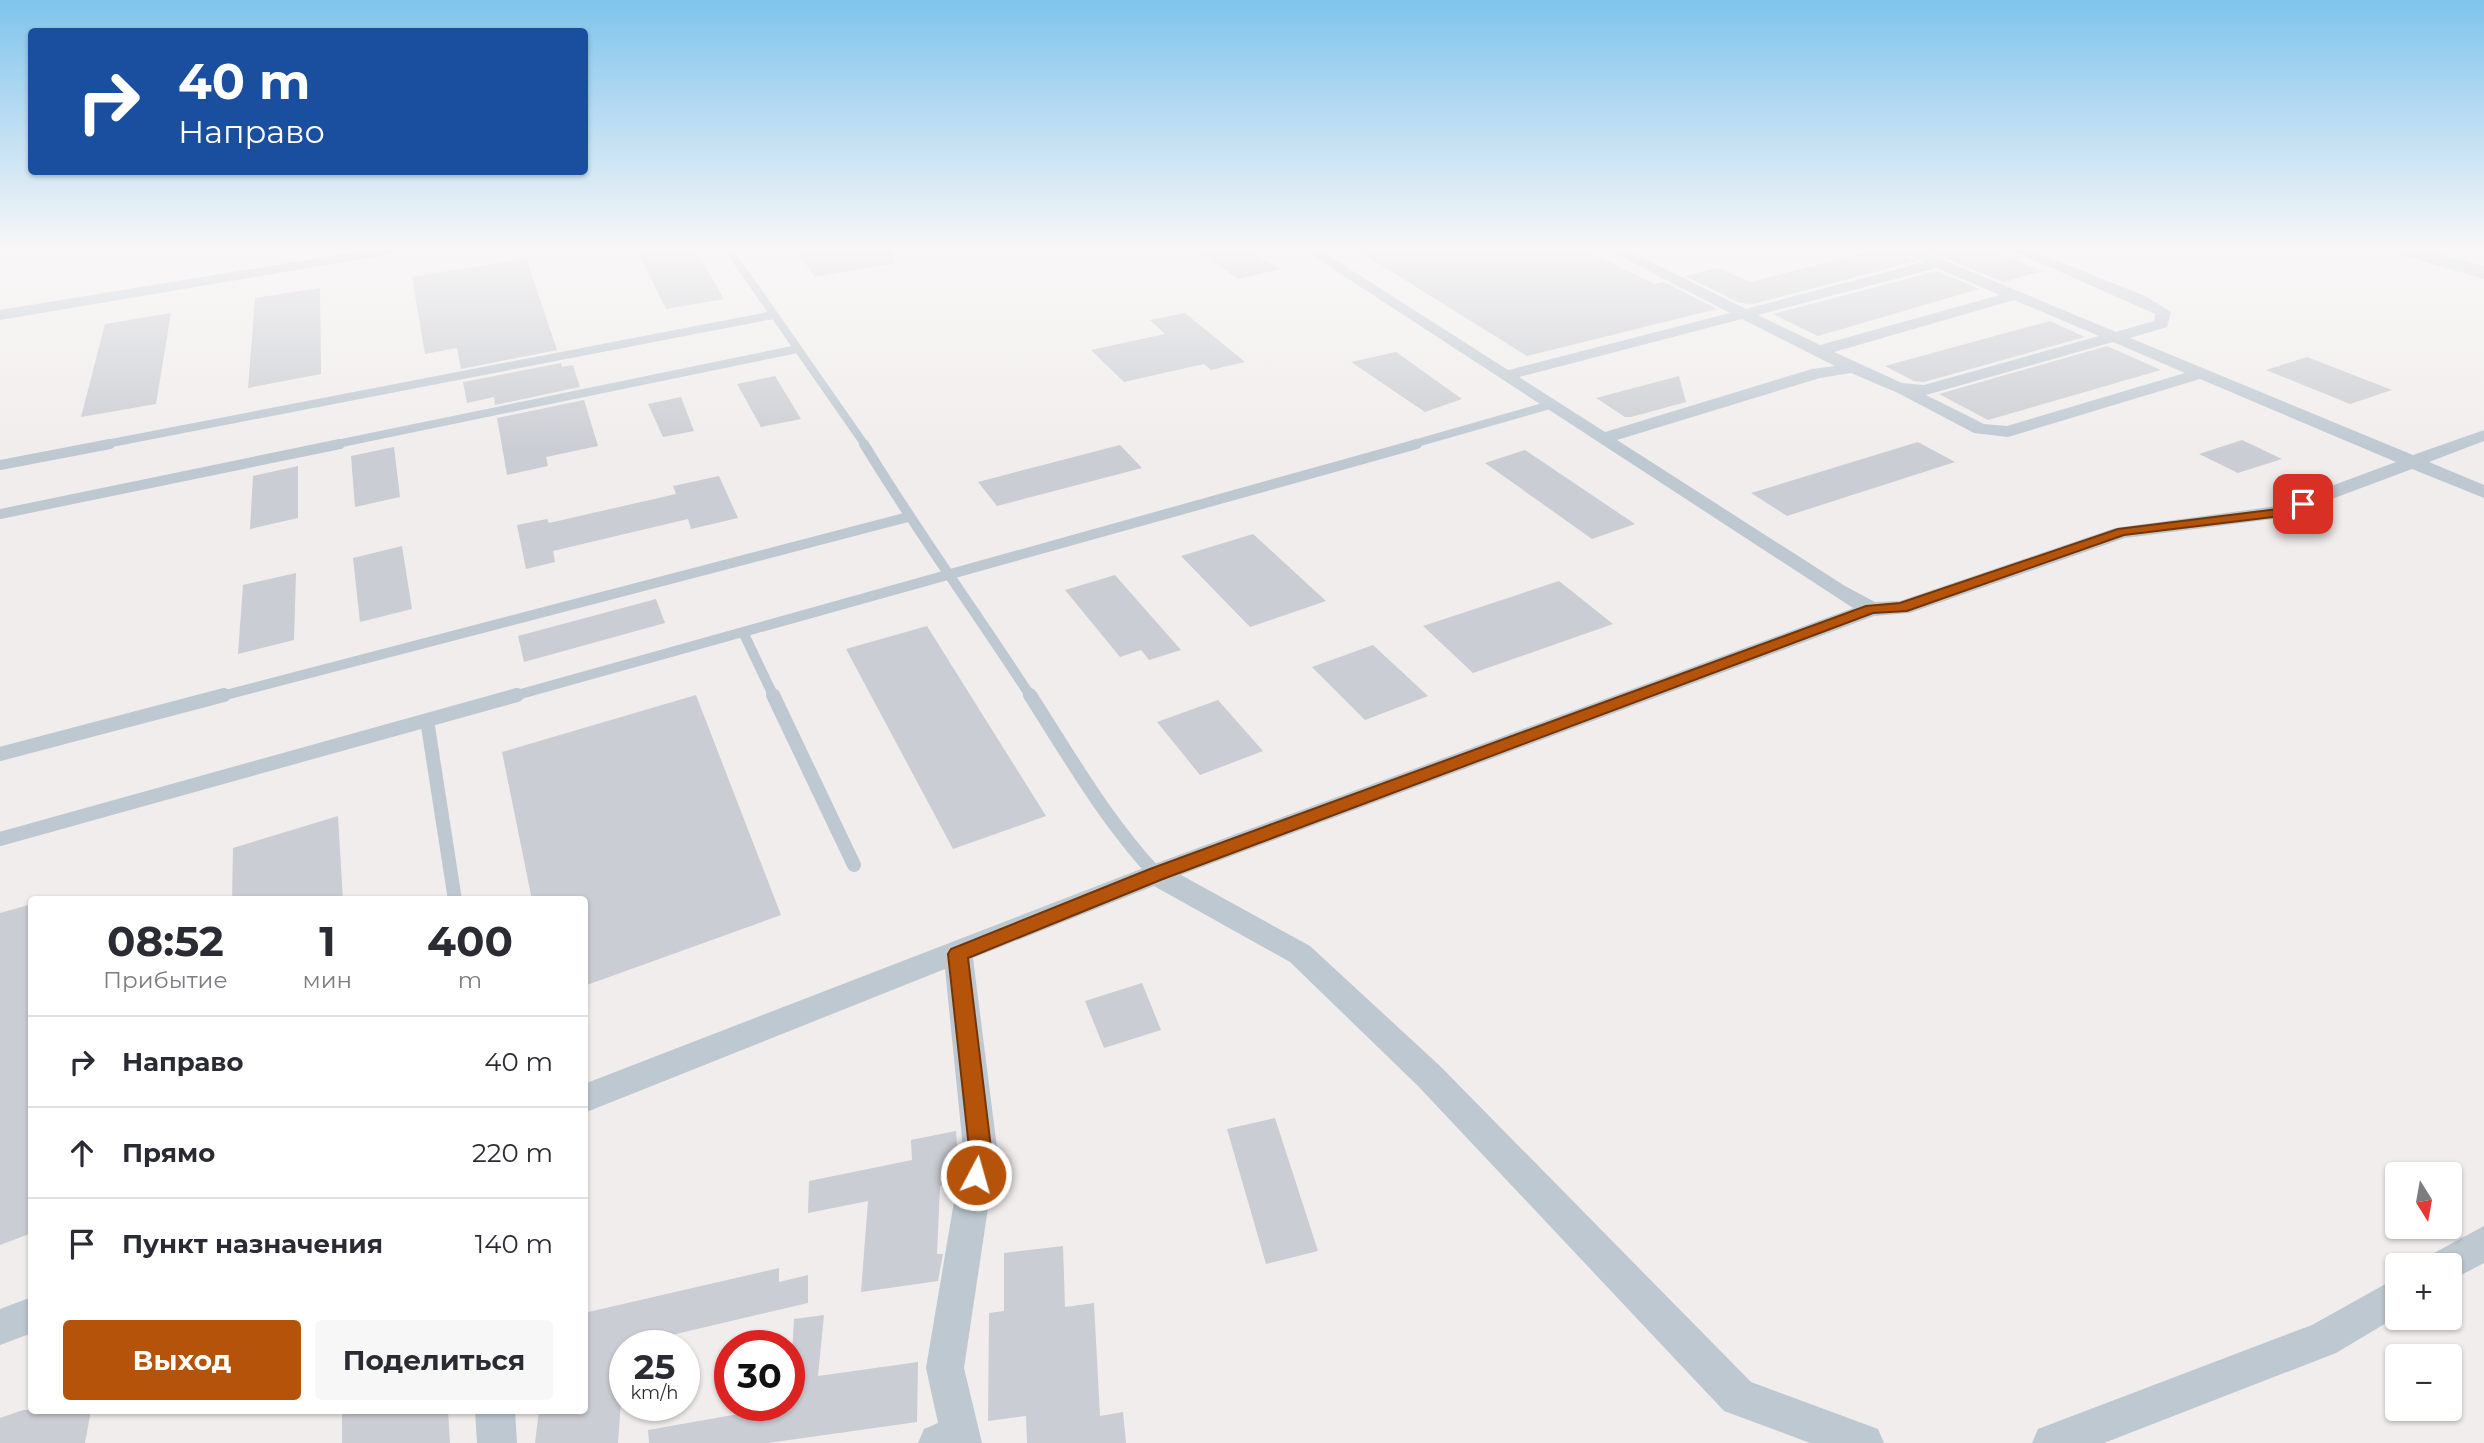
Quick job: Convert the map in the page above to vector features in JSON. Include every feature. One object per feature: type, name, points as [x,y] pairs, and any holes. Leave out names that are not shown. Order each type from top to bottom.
[{"type":"street","points":[[1415,317],[1837,591],[1871,609]]},
{"type":"street","points":[[1505,376],[1728,317]]},
{"type":"street","points":[[1753,317],[1980,429],[2008,432],[2201,373]]},
{"type":"street","points":[[1819,351],[1937,317]]},
{"type":"street","points":[[2068,317],[2484,492]]},
{"type":"street","points":[[1899,388],[1924,390],[2161,324],[2162,317]]},
{"type":"street","points":[[1603,439],[1818,373],[1853,368]]},
{"type":"street","points":[[588,1097],[1156,874],[1871,609],[1902,608],[2122,531],[2281,512],[2484,435]]},
{"type":"street","points":[[1156,874],[1300,954],[1429,1076],[1738,1397],[1864,1443]]},
{"type":"street","points":[[953,1442],[945,1368],[980,1148],[958,954]]},
{"type":"street","points":[[2462,1256],[2484,1243]]},
{"type":"street","points":[[2052,1443],[2323,1340],[2385,1303]]},
{"type":"street","points":[[0,1327],[28,1316]]},
{"type":"street","points":[[495,1414],[498,1443]]},
{"type":"lane","points":[[0,465],[761,317]]},
{"type":"lane","points":[[775,317],[853,426],[908,517],[951,574],[1076,767],[1140,857],[1156,874]]},
{"type":"lane","points":[[0,514],[797,349]]},
{"type":"lane","points":[[0,839],[1550,405]]},
{"type":"lane","points":[[0,754],[908,517]]},
{"type":"lane","points":[[743,632],[854,865]]},
{"type":"lane","points":[[427,720],[454,896]]},
{"type":"building","points":[[145,317],[170,317],[156,404],[81,417],[105,324]]},
{"type":"building","points":[[253,317],[320,317],[321,374],[248,388]]},
{"type":"building","points":[[419,317],[546,317],[557,350],[461,369],[457,348],[425,354]]},
{"type":"building","points":[[1190,317],[1245,362],[1211,370],[1204,364],[1124,382],[1091,350],[1165,334],[1150,320]]},
{"type":"building","points":[[1465,317],[1683,317],[1527,356]]},
{"type":"building","points":[[1780,317],[1882,317],[1818,336]]},
{"type":"building","points":[[2050,321],[2085,337],[1924,382],[1914,381],[1885,366]]},
{"type":"building","points":[[2107,346],[2161,370],[1988,420],[1939,394]]},
{"type":"building","points":[[1396,352],[1462,399],[1425,412],[1351,362]]},
{"type":"building","points":[[2307,357],[2392,390],[2350,404],[2266,370]]},
{"type":"building","points":[[561,363],[562,367],[573,365],[580,387],[495,405],[494,397],[467,403],[463,382]]},
{"type":"building","points":[[775,376],[801,419],[761,427],[737,384]]},
{"type":"building","points":[[1679,376],[1686,402],[1631,417],[1625,417],[1596,398]]},
{"type":"building","points":[[681,397],[694,431],[663,437],[648,404]]},
{"type":"building","points":[[584,400],[598,446],[546,457],[548,466],[507,475],[497,418]]},
{"type":"building","points":[[2242,440],[2282,459],[2238,473],[2199,454]]},
{"type":"building","points":[[1918,442],[1955,462],[1787,516],[1751,493]]},
{"type":"building","points":[[1120,445],[1142,468],[997,506],[978,482]]},
{"type":"building","points":[[394,447],[400,497],[355,507],[351,456]]},
{"type":"building","points":[[1525,450],[1635,524],[1592,539],[1485,463]]},
{"type":"building","points":[[298,466],[298,518],[250,529],[253,476]]},
{"type":"building","points":[[719,476],[738,518],[691,529],[688,519],[553,551],[555,562],[526,569],[517,525],[547,519],[549,523],[676,494],[673,486]]},
{"type":"building","points":[[1253,534],[1326,601],[1250,627],[1181,556]]},
{"type":"building","points":[[402,546],[412,609],[360,622],[353,558]]},
{"type":"building","points":[[296,573],[294,640],[238,654],[243,585]]},
{"type":"building","points":[[1115,575],[1181,650],[1149,660],[1141,650],[1120,657],[1065,590]]},
{"type":"building","points":[[1559,581],[1613,624],[1473,673],[1423,626]]},
{"type":"building","points":[[656,599],[665,623],[524,662],[518,636]]},
{"type":"building","points":[[927,626],[1046,816],[953,849],[846,649]]},
{"type":"building","points":[[1373,645],[1428,696],[1365,720],[1312,667]]},
{"type":"building","points":[[696,695],[781,915],[588,985],[588,896],[531,896],[502,752]]},
{"type":"building","points":[[1218,700],[1263,751],[1200,775],[1157,722]]},
{"type":"building","points":[[338,816],[343,896],[232,896],[233,848]]},
{"type":"building","points":[[28,905],[28,1234],[0,1245],[0,913]]},
{"type":"building","points":[[1142,983],[1161,1030],[1104,1048],[1085,1001]]},
{"type":"building","points":[[1275,1118],[1318,1251],[1266,1264],[1227,1129]]},
{"type":"building","points":[[956,1131],[958,1162],[954,1183],[940,1186],[937,1254],[943,1254],[938,1281],[861,1292],[868,1201],[808,1213],[809,1181],[912,1160],[911,1140]]},
{"type":"building","points":[[1063,1246],[1065,1307],[1094,1303],[1100,1416],[1123,1412],[1126,1443],[1027,1443],[1026,1416],[988,1421],[989,1313],[1004,1311],[1004,1253]]},
{"type":"building","points":[[779,1268],[779,1282],[808,1275],[808,1303],[693,1330],[609,1330],[609,1421],[620,1421],[618,1443],[535,1443],[539,1414],[588,1414],[588,1312]]},
{"type":"building","points":[[824,1315],[818,1376],[918,1362],[917,1422],[768,1443],[649,1443],[648,1430],[714,1418],[714,1421],[805,1421],[805,1330],[793,1330],[794,1319]]},
{"type":"building","points":[[23,1410],[28,1410],[28,1414],[90,1414],[85,1443],[0,1443],[0,1418]]},
{"type":"building","points":[[342,1414],[448,1414],[450,1443],[342,1443]]},
{"type":"route","points":[[976,1175],[980,1148],[958,954],[1156,874],[1871,609],[1902,608],[2122,531],[2281,512],[2303,504]]}]
